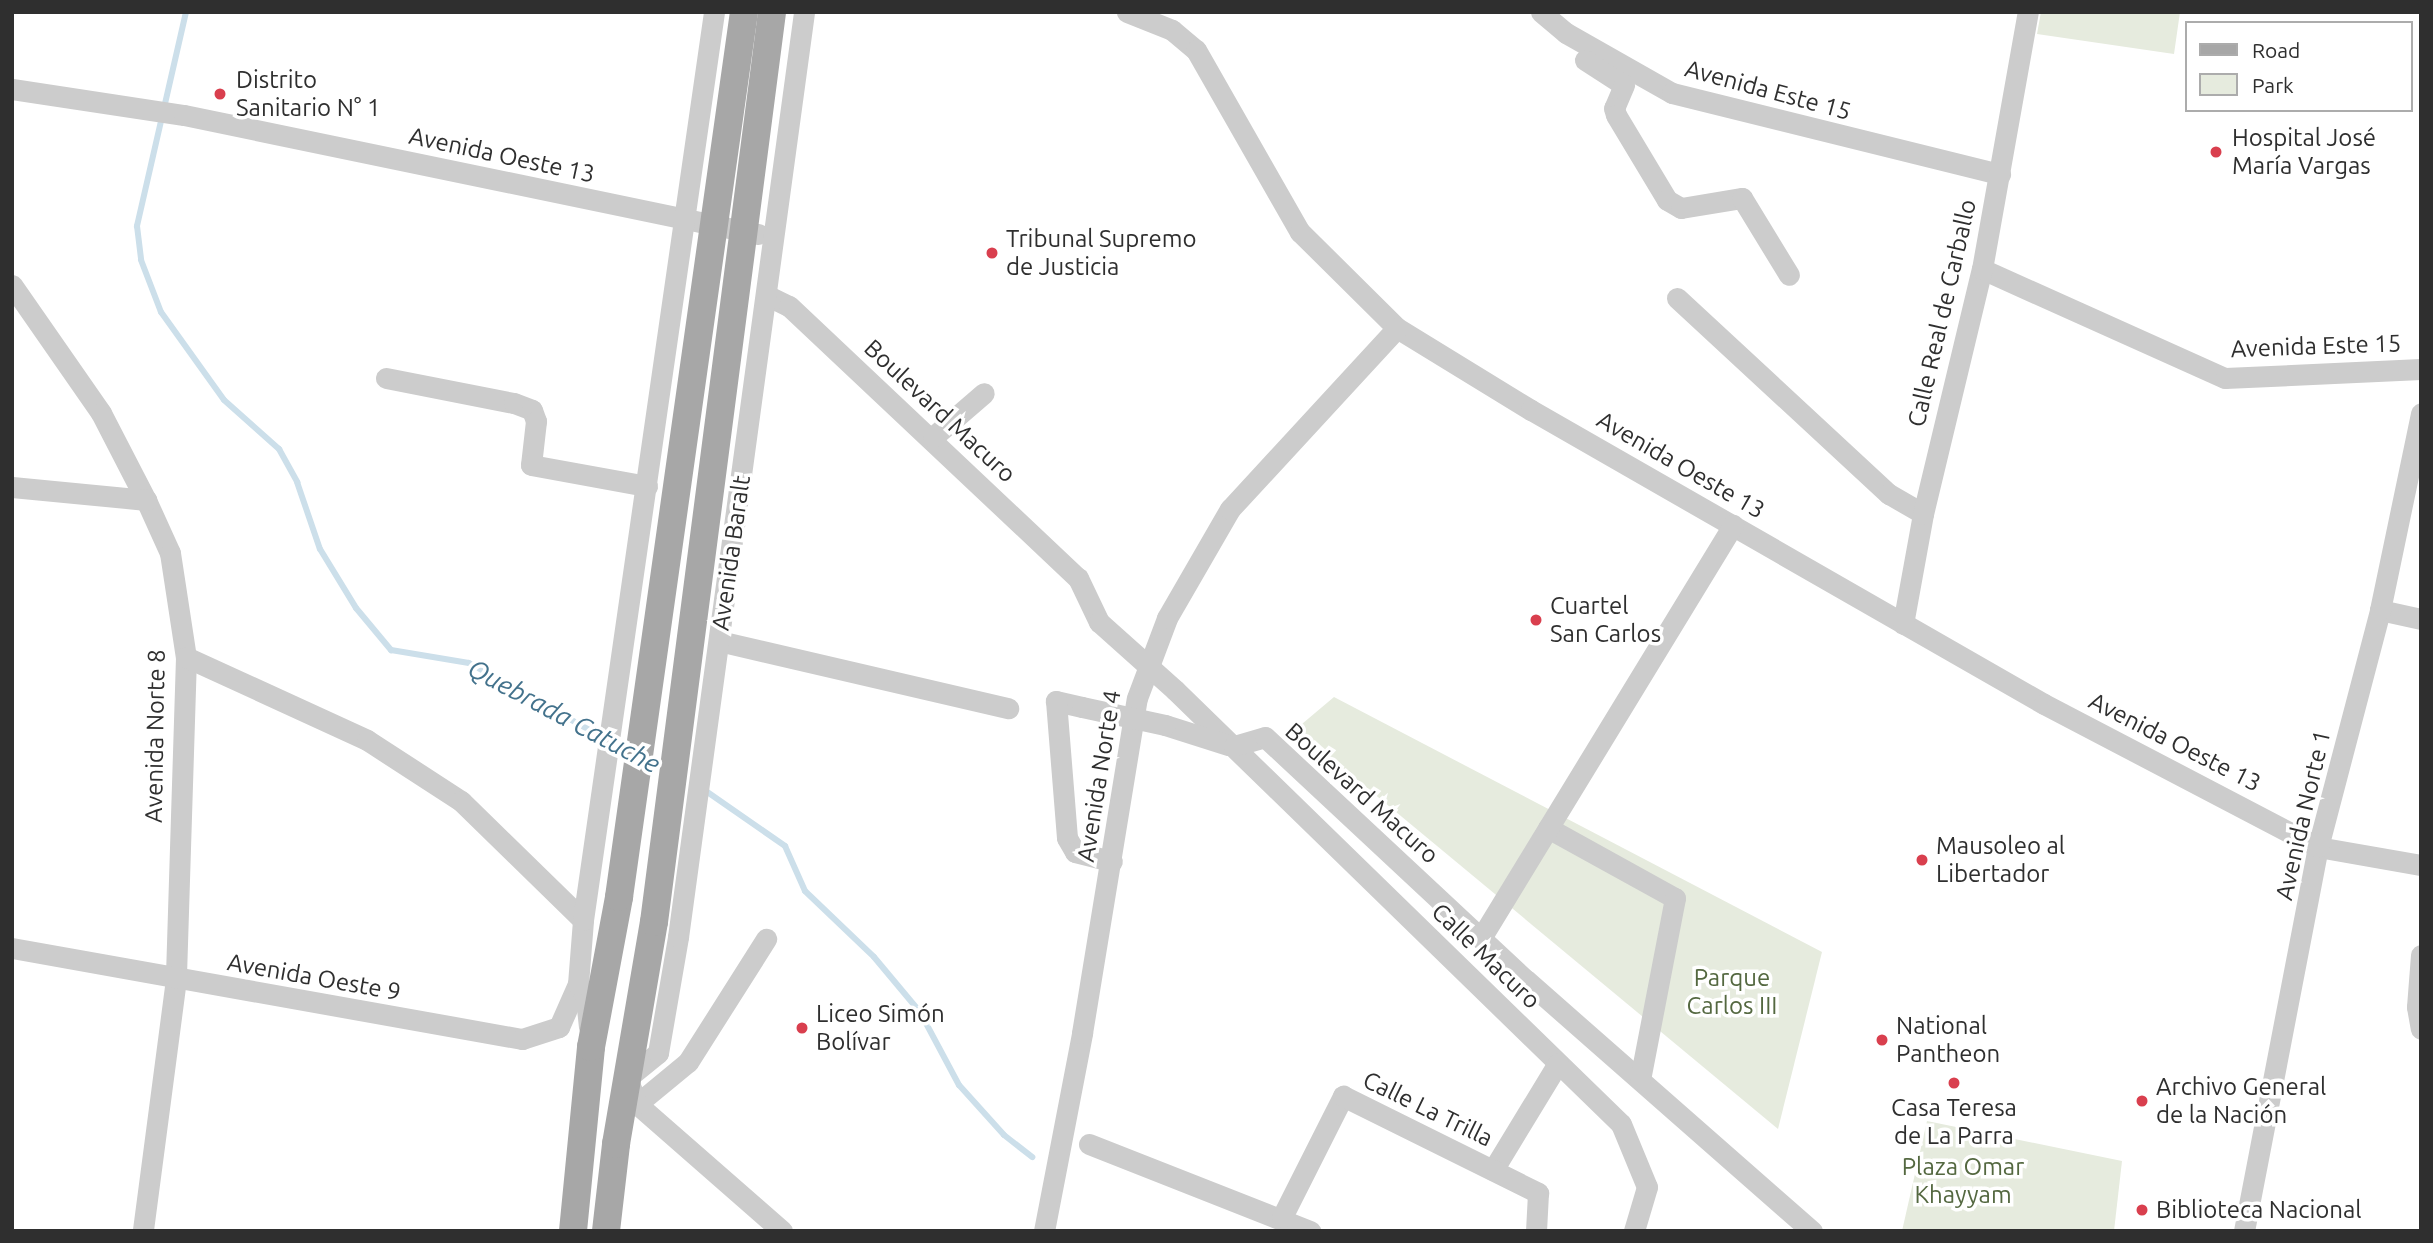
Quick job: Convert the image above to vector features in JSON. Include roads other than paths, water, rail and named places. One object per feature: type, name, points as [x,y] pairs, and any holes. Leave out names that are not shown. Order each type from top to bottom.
[{"type":"main road","points":[[573,1231],[592,1047],[619,897],[744,12]]},
{"type":"main road","name":"Avenida Baralt","points":[[606,1231],[632,1091],[741,232],[772,12]]},
{"type":"street","points":[[592,1047],[586,997],[578,984],[583,920],[714,12]]},
{"type":"street","name":"Avenida Oeste 13","points":[[1127,12],[1172,30],[1196,50],[1300,232],[1397,328],[1903,624],[2318,847],[2421,865]]},
{"type":"street","name":"Avenida Este 15","points":[[1541,12],[1566,33],[1672,93],[2000,174]]},
{"type":"street","name":"Calle Real de Carballo","points":[[1903,624],[1923,514],[1983,269],[2028,12]]},
{"type":"street","name":"Avenida Baralt","points":[[632,1091],[658,1053],[678,937],[804,13]]},
{"type":"street","points":[[1566,33],[1583,59],[1624,85],[1614,108],[1616,115],[1667,200],[1681,208],[1742,198],[1789,275]]},
{"type":"street","name":"Avenida Oeste 13","points":[[12,89],[184,115],[713,228],[774,237]]},
{"type":"street","name":"Avenida Este 15","points":[[1983,269],[2225,378],[2421,369]]},
{"type":"street","name":"Avenida Norte 8","points":[[12,285],[101,413],[146,500],[170,553],[186,657],[176,979],[143,1231]]},
{"type":"street","name":"Boulevard Macuro","points":[[766,295],[789,306],[933,437],[1078,578],[1099,622],[1234,746],[1265,737],[1481,938],[1812,1231]]},
{"type":"street","points":[[1677,298],[1889,494],[1923,514]]},
{"type":"street","name":"Avenida Norte 4","points":[[1044,1231],[1080,1045],[1137,698],[1167,618],[1189,575],[1230,509],[1261,472],[1397,328]]},
{"type":"street","points":[[386,377],[532,410],[536,421],[531,465],[647,486]]},
{"type":"street","points":[[933,437],[984,393]]},
{"type":"street","name":"Avenida Norte 1","points":[[2244,1231],[2318,847],[2380,610],[2421,413]]},
{"type":"street","points":[[12,487],[146,500]]},
{"type":"street","points":[[1481,938],[1733,525]]},
{"type":"street","points":[[2380,610],[2421,619]]},
{"type":"street","points":[[719,641],[1008,708]]},
{"type":"street","points":[[186,657],[368,740],[461,801],[583,920]]},
{"type":"street","points":[[1112,861],[1075,852],[1067,838],[1056,701],[1164,725],[1234,746]]},
{"type":"street","name":"Calle Macuro","points":[[1234,746],[1621,1124],[1632,1144],[1647,1187],[1634,1231]]},
{"type":"street","points":[[1548,828],[1675,898],[1640,1080]]},
{"type":"street","points":[[766,939],[688,1062],[632,1091],[782,1231]]},
{"type":"street","name":"Avenida Oeste 9","points":[[12,948],[522,1039],[559,1027],[578,984]]},
{"type":"street","points":[[2421,955],[2417,1007],[2421,1029]]},
{"type":"street","points":[[1493,1170],[1558,1063]]},
{"type":"street","name":"Calle La Trilla","points":[[1282,1217],[1343,1096],[1538,1193],[1536,1231]]},
{"type":"street","points":[[1089,1144],[1282,1217],[1310,1231]]},
{"type":"waterway","name":"Quebrada Catuche","points":[[186,12],[137,226],[141,260],[161,312],[224,400],[279,449],[297,482],[320,549],[356,608],[391,650],[469,663],[631,753]]},
{"type":"waterway","name":"Quebrada Catuche","points":[[703,789],[785,846],[805,891],[874,957],[920,1012],[959,1085],[1004,1135],[1032,1157]]},
{"type":"place","name":"Distrito Sanitario N° 1","points":[[220,94]]},
{"type":"place","name":"Hospital José María Vargas","points":[[2216,152]]},
{"type":"place","name":"Tribunal Supremo de Justicia","points":[[992,253]]},
{"type":"place","name":"Cuartel San Carlos","points":[[1536,620]]},
{"type":"place","name":"Mausoleo al Libertador","points":[[1922,860]]},
{"type":"place","name":"Liceo Simón Bolívar","points":[[802,1028]]},
{"type":"place","name":"National Pantheon","points":[[1882,1040]]},
{"type":"place","name":"Casa Teresa de La Parra","points":[[1954,1083]]},
{"type":"place","name":"Archivo General de la Nación","points":[[2142,1101]]},
{"type":"place","name":"Biblioteca Nacional","points":[[2142,1210]]},
{"type":"park label","name":"Parque Carlos III","points":[[1732,992]]},
{"type":"park label","name":"Plaza Omar Khayyam","points":[[1963,1181]]}]
